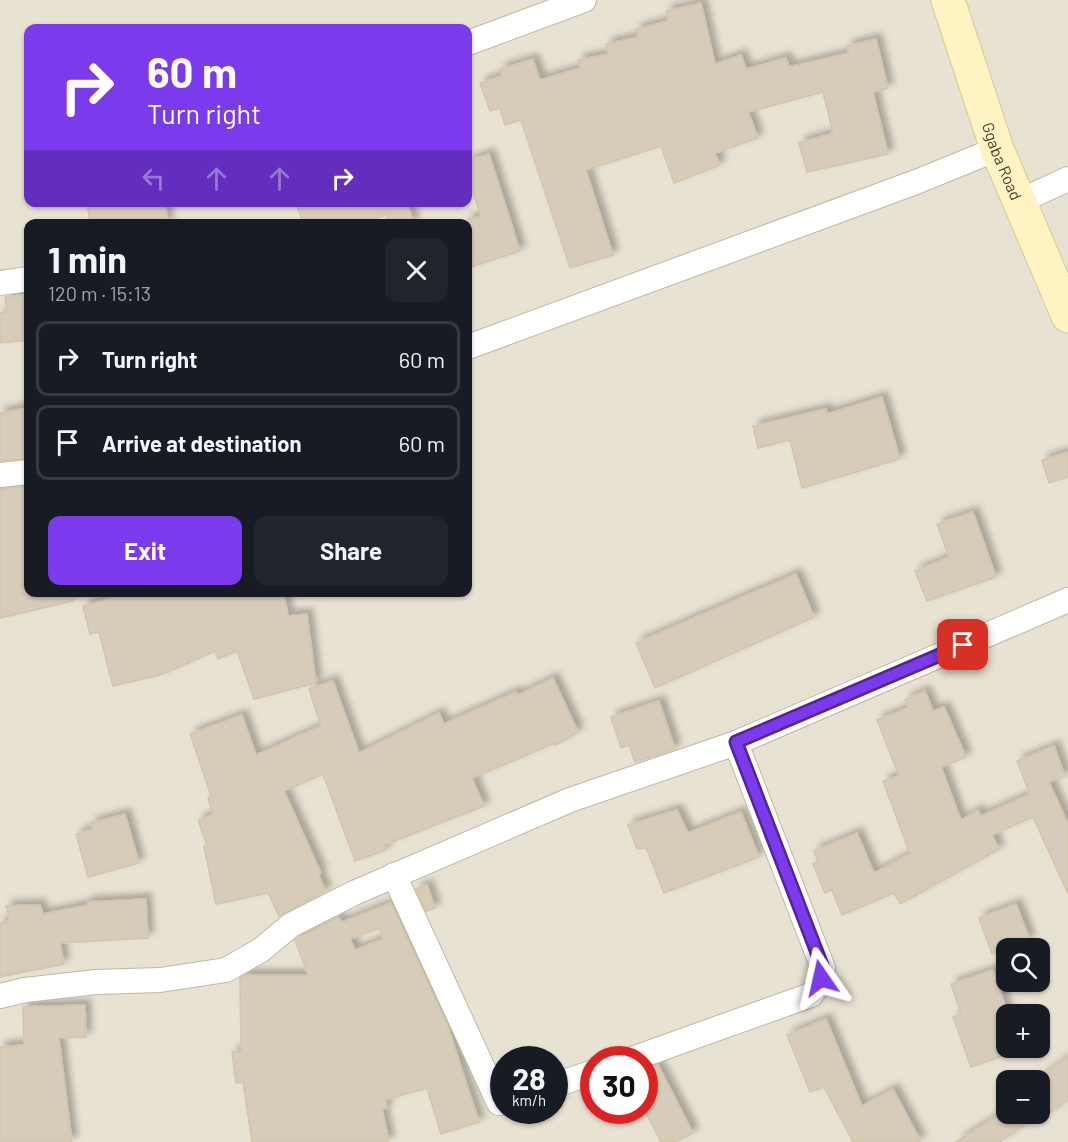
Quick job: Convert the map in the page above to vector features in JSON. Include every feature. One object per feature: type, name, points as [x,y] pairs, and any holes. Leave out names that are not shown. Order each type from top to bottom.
[{"type":"main road","name":"Ggaba Road","points":[[948,0],[997,149],[1068,316]]},
{"type":"street","points":[[472,42],[584,0]]},
{"type":"street","points":[[472,346],[916,182],[997,149]]},
{"type":"street","points":[[1018,202],[1068,179]]},
{"type":"street","points":[[0,284],[24,280]]},
{"type":"street","points":[[0,475],[24,472]]},
{"type":"street","points":[[0,996],[25,990],[96,982],[160,980],[226,970],[261,950],[291,925],[394,875],[570,800],[736,742],[1068,600]]},
{"type":"street","points":[[658,1050],[811,995],[821,978],[823,968],[736,742]]},
{"type":"street","points":[[394,875],[490,1083]]},
{"type":"shaded area","points":[[0,0],[1068,0],[1068,1142],[0,1142]]},
{"type":"building","points":[[701,3],[715,64],[741,55],[746,69],[786,58],[789,67],[849,53],[847,46],[876,39],[888,88],[873,92],[888,154],[807,172],[799,143],[833,133],[823,92],[748,112],[758,138],[715,153],[720,165],[674,183],[661,146],[586,170],[613,255],[570,268],[521,120],[505,125],[500,108],[490,111],[480,83],[502,76],[500,69],[533,59],[540,80],[580,68],[578,60],[608,54],[606,44],[638,37],[636,29],[668,21],[666,11]]},
{"type":"building","points":[[489,154],[520,251],[472,267],[472,219],[468,219],[481,217],[472,189],[472,160]]},
{"type":"building","points":[[88,207],[166,207],[167,219],[89,219]]},
{"type":"building","points":[[298,207],[409,207],[412,219],[387,219],[386,215],[374,219],[301,219]]},
{"type":"building","points":[[24,295],[24,340],[0,343],[0,313],[7,312],[5,297]]},
{"type":"building","points":[[882,397],[900,459],[802,488],[790,440],[758,448],[753,426],[826,409],[827,414]]},
{"type":"building","points":[[24,409],[24,458],[0,461],[0,413]]},
{"type":"building","points":[[1068,452],[1068,477],[1049,483],[1042,460]]},
{"type":"building","points":[[24,486],[24,597],[73,597],[73,601],[0,618],[0,489]]},
{"type":"building","points":[[973,512],[996,577],[927,601],[915,571],[949,557],[937,524]]},
{"type":"building","points":[[796,574],[814,617],[655,688],[636,643]]},
{"type":"building","points":[[115,597],[285,597],[288,616],[307,614],[316,683],[254,699],[237,651],[218,659],[215,651],[163,674],[113,686],[99,632],[90,634],[83,606]]},
{"type":"building","points":[[553,678],[578,732],[556,745],[555,743],[472,778],[484,806],[384,845],[386,850],[355,861],[323,774],[284,791],[321,873],[318,874],[326,891],[279,916],[268,893],[216,904],[204,846],[207,846],[198,820],[213,815],[208,798],[211,796],[190,734],[242,715],[256,755],[321,726],[309,689],[333,681],[359,753],[439,713],[444,724],[516,692],[518,695]]},
{"type":"building","points":[[925,691],[933,711],[944,707],[966,757],[941,767],[961,820],[978,810],[981,816],[1030,794],[1017,761],[1054,746],[1065,776],[1049,782],[1068,824],[1068,894],[1033,817],[992,835],[999,849],[900,904],[894,893],[842,915],[832,890],[825,893],[813,864],[818,862],[814,851],[857,833],[874,873],[910,854],[883,781],[899,776],[877,720],[908,708],[905,700]]},
{"type":"building","points":[[659,701],[675,749],[635,762],[629,745],[621,748],[611,717]]},
{"type":"building","points":[[677,810],[688,833],[741,812],[759,857],[664,893],[646,848],[637,849],[628,825]]},
{"type":"building","points":[[125,814],[139,863],[88,877],[76,834],[93,829],[91,823]]},
{"type":"building","points":[[427,885],[435,908],[426,911],[416,889]]},
{"type":"building","points":[[146,899],[148,938],[60,943],[64,964],[0,977],[0,923],[10,921],[6,906],[40,905],[43,914],[88,905],[88,902]]},
{"type":"building","points":[[391,903],[447,1024],[479,1122],[441,1134],[427,1088],[385,1100],[387,1108],[382,1109],[389,1142],[252,1142],[243,1082],[236,1083],[232,1052],[241,1051],[240,978],[246,975],[308,975],[295,940],[338,917],[342,922]],"holes":[[[379,928],[383,939],[355,950],[350,939]]]},
{"type":"building","points":[[1016,904],[1029,938],[996,938],[996,953],[992,954],[979,918]]},
{"type":"building","points":[[993,970],[996,992],[1000,992],[1005,1004],[996,1004],[997,1058],[971,1067],[953,1017],[961,1014],[951,984]]},
{"type":"building","points":[[85,1005],[86,1037],[59,1038],[72,1142],[0,1142],[0,1047],[24,1045],[23,1007]]},
{"type":"building","points":[[826,1019],[862,1106],[893,1089],[921,1142],[853,1142],[824,1087],[810,1092],[787,1035]]},
{"type":"building","points":[[1068,1057],[1068,1099],[1050,1113],[1050,1071]]},
{"type":"building","points":[[658,1065],[693,1133],[675,1142],[661,1142],[652,1124],[658,1124]]},
{"type":"building","points":[[996,1117],[996,1124],[1025,1124],[999,1142],[956,1142]]},
{"type":"route","points":[[821,978],[823,968],[736,742],[963,645]]}]
